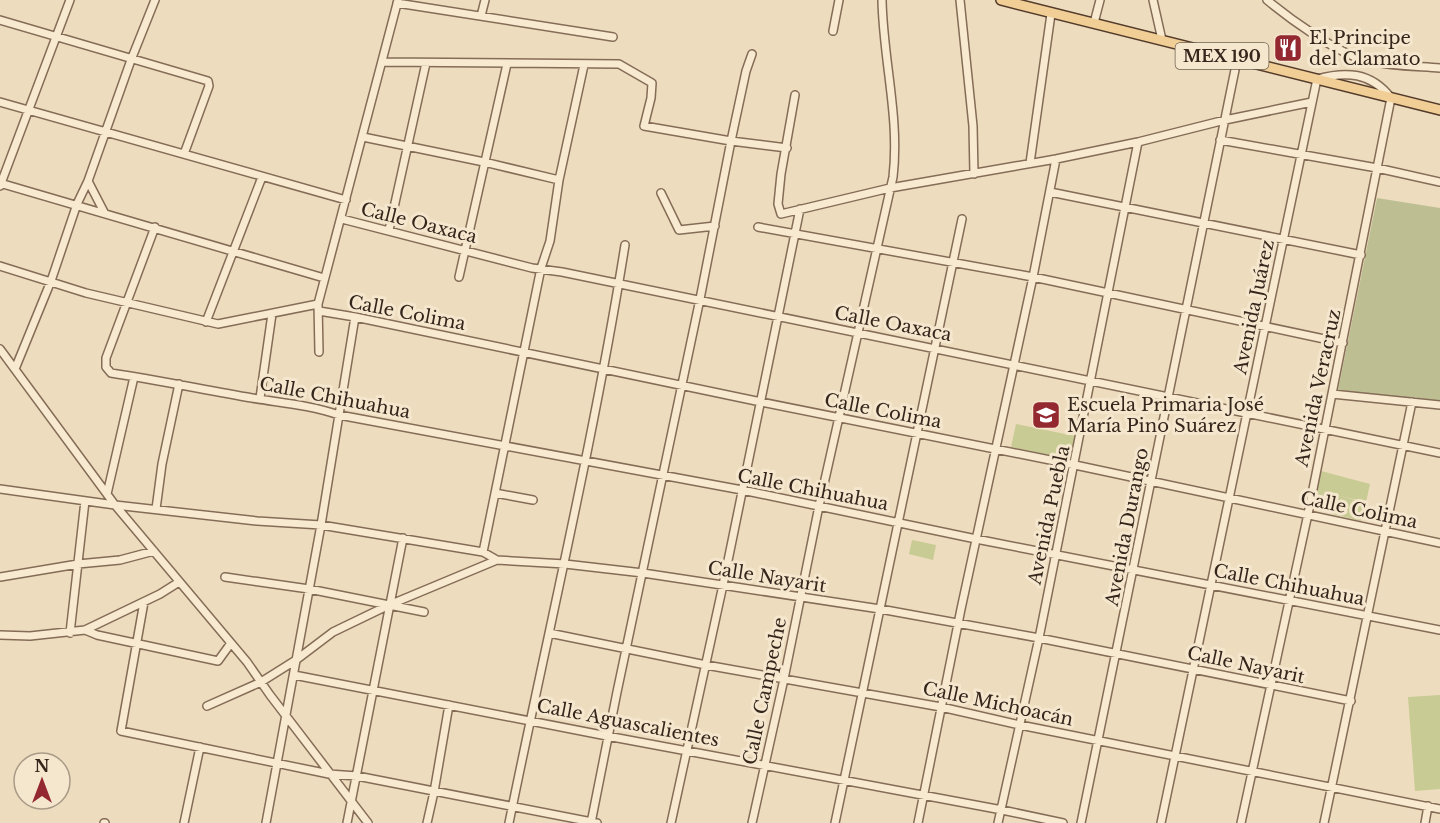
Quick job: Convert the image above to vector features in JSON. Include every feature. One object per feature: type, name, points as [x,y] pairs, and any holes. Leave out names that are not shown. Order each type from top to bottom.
[{"type":"main road","name":"MEX 190","points":[[1003,0],[1051,14],[1440,110]]},
{"type":"street","points":[[70,0],[0,184],[77,204],[324,278]]},
{"type":"street","points":[[15,369],[51,281],[77,204],[107,132],[131,60],[155,0]]},
{"type":"street","points":[[481,16],[485,0]]},
{"type":"street","points":[[834,32],[839,0]]},
{"type":"street","name":"Calle Campeche","points":[[752,823],[896,156],[896,133],[884,39],[882,0]]},
{"type":"street","points":[[960,0],[973,126],[974,174]]},
{"type":"street","points":[[1094,23],[1100,0]]},
{"type":"street","points":[[1153,0],[1162,40]]},
{"type":"street","points":[[1267,0],[1323,40],[1361,58],[1440,68]]},
{"type":"street","points":[[319,352],[319,308],[324,278],[342,219],[398,2],[613,37]]},
{"type":"street","points":[[1030,163],[1051,14]]},
{"type":"street","points":[[0,20],[208,81],[209,86],[184,154]]},
{"type":"street","points":[[144,602],[121,731],[329,774],[357,776],[593,823],[626,648],[683,386],[731,141],[746,71],[752,54]]},
{"type":"street","points":[[1357,74],[1361,58]]},
{"type":"street","name":"Avenida Durango","points":[[1081,823],[1237,60]]},
{"type":"street","points":[[382,62],[619,64],[652,83],[644,126],[787,148]]},
{"type":"street","points":[[389,231],[426,63]]},
{"type":"street","points":[[459,277],[507,64]]},
{"type":"street","points":[[483,552],[541,268],[550,241],[559,180],[584,65]]},
{"type":"street","points":[[1317,79],[1357,74],[1376,84],[1391,98]]},
{"type":"street","name":"Avenida Juárez","points":[[1161,823],[1209,584],[1317,79]]},
{"type":"street","points":[[795,95],[781,174],[778,204],[780,214],[890,188],[1138,142],[1225,120],[1312,102]]},
{"type":"street","name":"Avenida Veracruz","points":[[1241,823],[1308,514],[1391,98]]},
{"type":"street","points":[[0,102],[346,200]]},
{"type":"street","points":[[363,137],[559,180]]},
{"type":"street","points":[[1220,140],[1377,168],[1440,182]]},
{"type":"street","name":"Avenida Puebla","points":[[999,823],[1092,380],[1138,142]]},
{"type":"street","points":[[918,823],[1056,159]]},
{"type":"street","points":[[206,322],[262,177]]},
{"type":"street","points":[[88,181],[104,212]]},
{"type":"street","points":[[1050,192],[1361,255]]},
{"type":"street","points":[[661,193],[679,230],[715,226]]},
{"type":"street","points":[[671,823],[723,585],[800,209]]},
{"type":"street","name":"Calle Oaxaca","points":[[342,219],[541,268],[935,347],[1169,398],[1440,453]]},
{"type":"street","points":[[835,823],[962,219]]},
{"type":"street","points":[[127,302],[155,227]]},
{"type":"street","points":[[758,227],[1033,277],[1343,344]]},
{"type":"street","points":[[239,238],[249,256]]},
{"type":"street","points":[[509,823],[565,564],[625,245]]},
{"type":"street","points":[[0,266],[86,293],[218,324],[319,308]]},
{"type":"street","name":"Calle Chihuahua","points":[[127,302],[106,358],[106,367],[111,373],[316,407],[339,415],[742,490],[976,539],[1440,630]]},
{"type":"street","name":"Calle Colima","points":[[319,308],[1440,543]]},
{"type":"street","points":[[260,399],[272,314]]},
{"type":"street","points":[[266,823],[321,525],[355,317]]},
{"type":"street","points":[[0,349],[115,505],[231,643],[368,823]]},
{"type":"street","points":[[107,494],[134,377]]},
{"type":"street","points":[[156,509],[162,464],[178,384]]},
{"type":"street","points":[[1332,394],[1440,405]]},
{"type":"street","points":[[1324,823],[1412,402]]},
{"type":"street","points":[[0,489],[257,521],[321,525],[483,552],[497,560]]},
{"type":"street","points":[[495,493],[533,500]]},
{"type":"street","points":[[70,633],[85,501]]},
{"type":"street","points":[[347,823],[403,538]]},
{"type":"street","points":[[0,577],[78,564],[120,561],[154,551]]},
{"type":"street","name":"Calle Nayarit","points":[[207,706],[261,682],[296,660],[333,632],[389,604],[497,560],[565,564],[643,573],[880,609],[1116,653],[1351,702]]},
{"type":"street","points":[[225,577],[309,589],[424,612]]},
{"type":"street","points":[[0,635],[30,636],[85,630],[144,602],[179,582]]},
{"type":"street","points":[[85,630],[218,661],[231,643]]},
{"type":"street","name":"Calle Michoacán","points":[[549,633],[706,665],[941,707],[1174,757],[1440,809]]},
{"type":"street","name":"Calle Aguascalientes","points":[[294,675],[1063,823]]},
{"type":"street","points":[[427,823],[449,705]]},
{"type":"street","points":[[184,823],[200,747]]},
{"type":"street","points":[[1425,823],[1428,806]]},
{"type":"green space","points":[[1377,198],[1440,208],[1440,401],[1338,390]]},
{"type":"green space","points":[[1016,424],[1075,436],[1070,459],[1011,447]]},
{"type":"green space","points":[[1321,471],[1370,484],[1366,502],[1336,495],[1366,503],[1361,521],[1332,514],[1335,500],[1334,503],[1314,498]]},
{"type":"green space","points":[[912,540],[936,545],[933,560],[909,554]]},
{"type":"green space","points":[[1440,695],[1440,789],[1415,791],[1408,697]]},
{"type":"place","name":"El Principe del Clamato","points":[[1288,48]]},
{"type":"place","name":"Escuela Primaria José María Pino Suárez","points":[[1046,415]]}]
